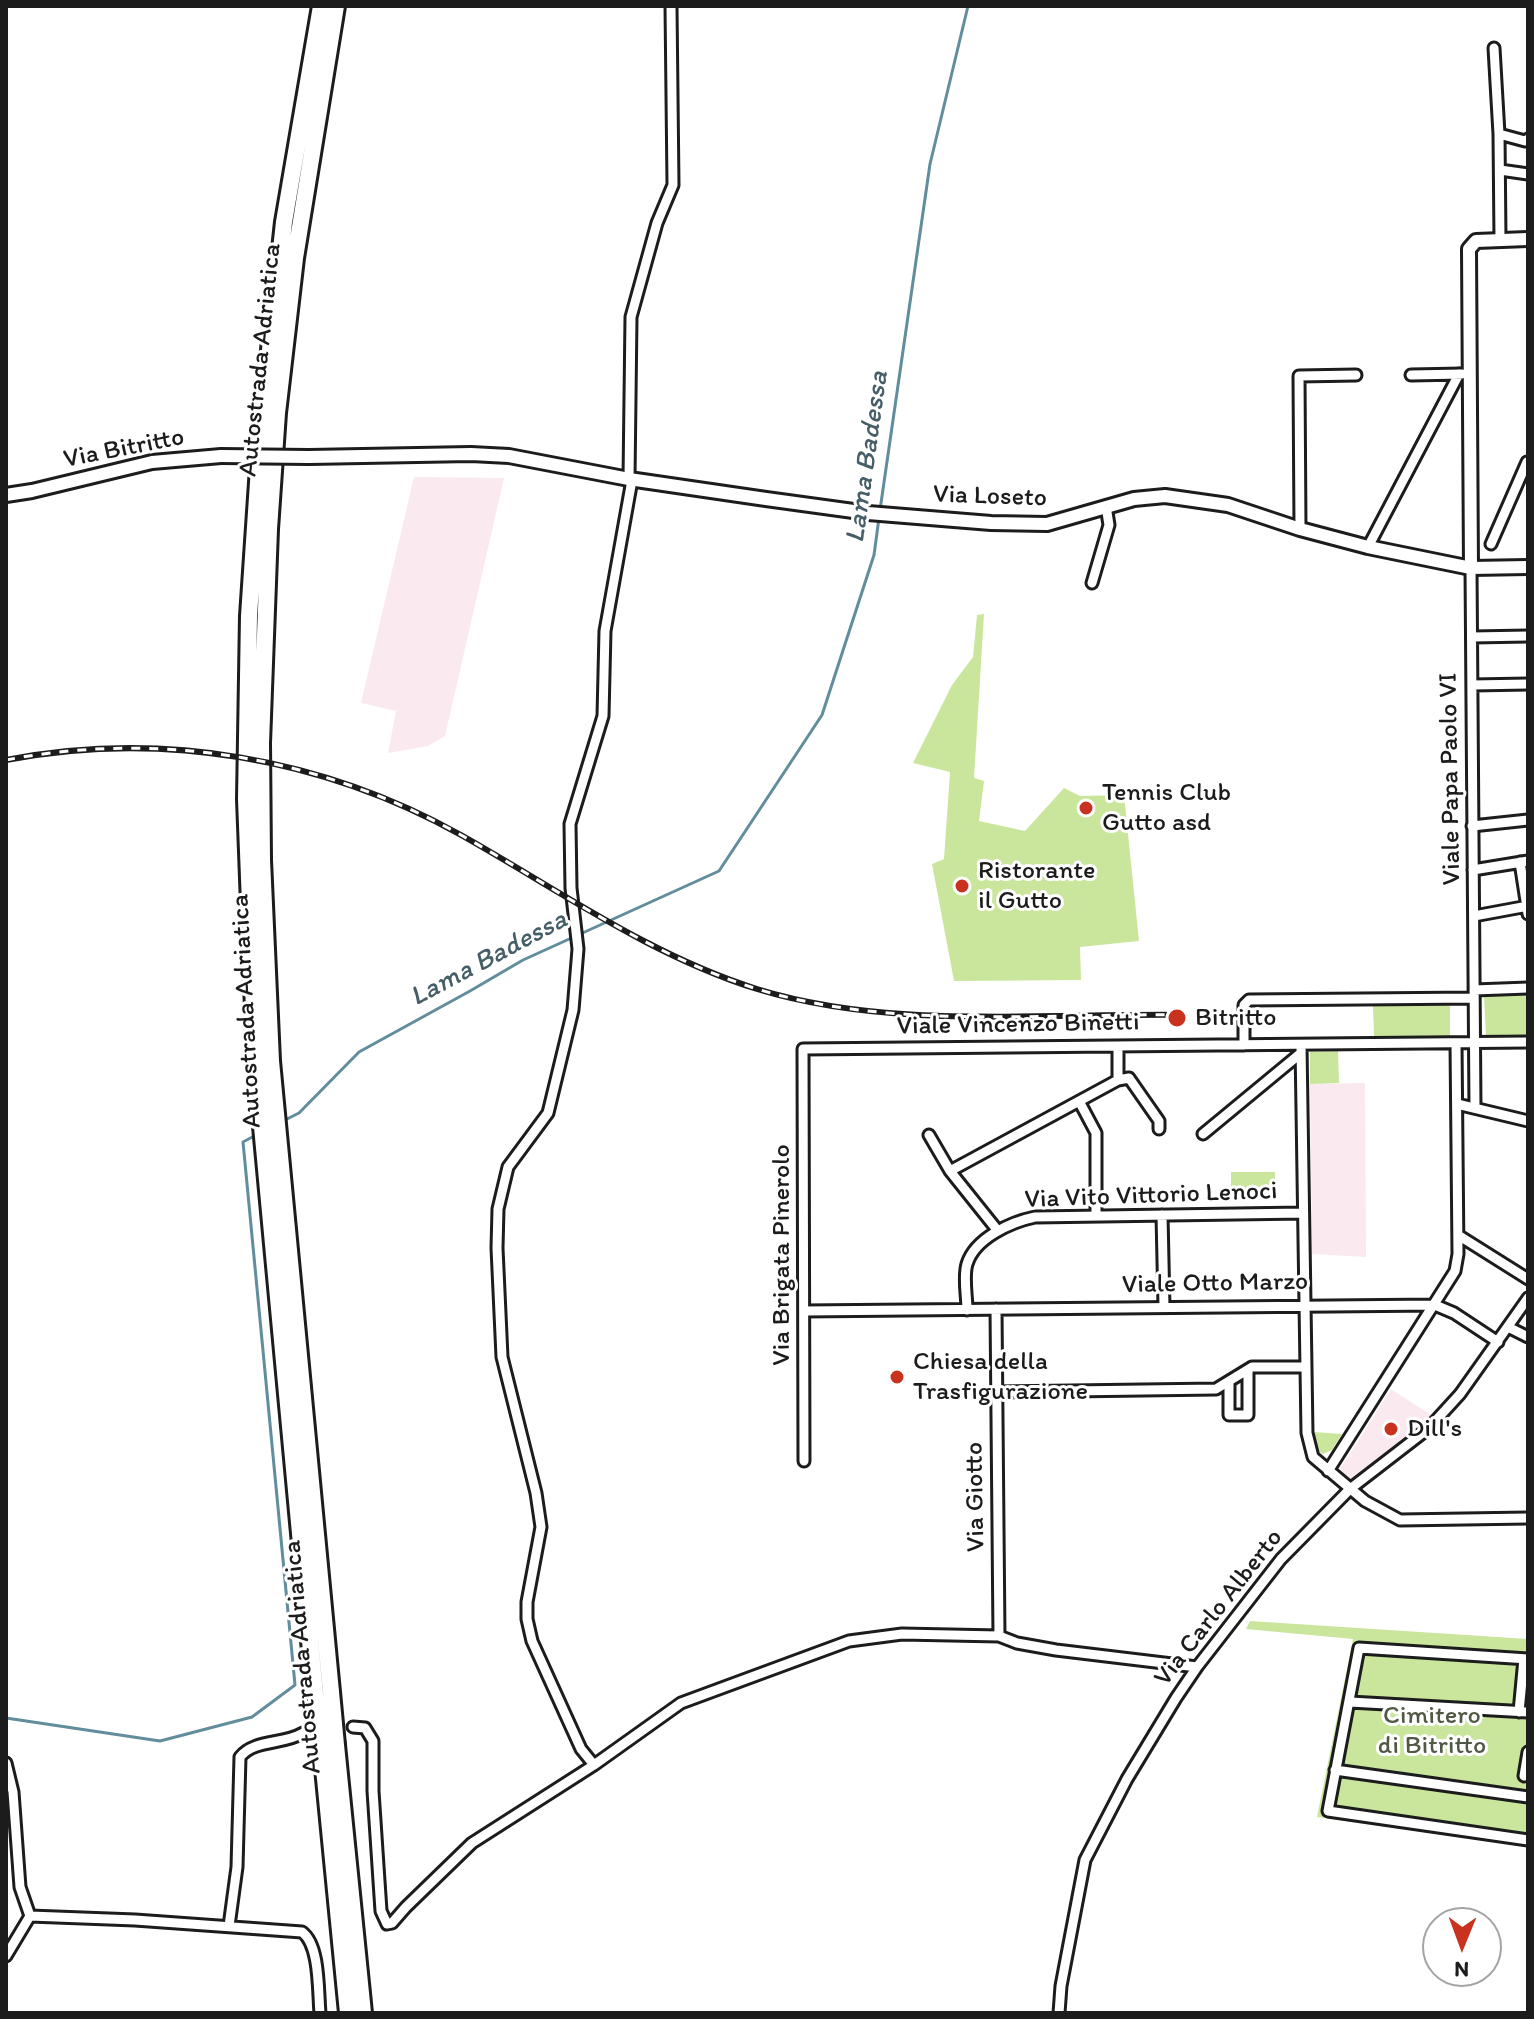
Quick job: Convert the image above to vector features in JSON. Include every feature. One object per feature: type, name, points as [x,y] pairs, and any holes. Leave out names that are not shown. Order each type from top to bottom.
[{"type":"highway","name":"Autostrada Adriatica","points":[[321,6],[284,222],[256,489],[249,616],[246,799],[271,1146],[323,1693],[363,2013]]},
{"type":"highway","name":"Autostrada Adriatica","points":[[264,1062],[261,743],[269,529],[277,413],[295,258],[336,6]]},
{"type":"highway","name":"Autostrada Adriatica","points":[[329,1747],[348,2013]]},
{"type":"main road","points":[[1464,566],[1471,550],[1464,374],[1469,249],[1476,241],[1528,239]]},
{"type":"main road","name":"Via Loseto","points":[[491,455],[558,464],[631,479],[868,513],[952,520],[1047,524],[1106,506],[1150,497],[1196,499],[1228,505],[1368,547],[1464,566],[1528,567]]},
{"type":"main road","name":"Via Bitritto","points":[[6,495],[152,462],[221,456],[491,455]]},
{"type":"street","points":[[594,1765],[581,1749],[532,1641],[527,1619],[527,1602],[541,1527],[536,1493],[502,1357],[498,1209],[508,1167],[548,1113],[573,1010],[578,949],[571,888],[570,824],[603,716],[605,631],[631,479],[631,317],[657,223],[673,185],[671,6]]},
{"type":"street","points":[[1494,48],[1500,240]]},
{"type":"street","points":[[1499,134],[1525,141],[1528,139]]},
{"type":"street","points":[[1500,170],[1528,174]]},
{"type":"street","points":[[1411,375],[1464,374]]},
{"type":"street","points":[[1368,547],[1464,374]]},
{"type":"street","points":[[1300,529],[1299,376],[1356,375]]},
{"type":"street","points":[[1491,544],[1527,462]]},
{"type":"street","points":[[1092,583],[1109,525],[1106,506]]},
{"type":"street","name":"Viale Papa Paolo VI","points":[[1464,566],[1472,637],[1475,1108]]},
{"type":"street","points":[[1472,637],[1528,636]]},
{"type":"street","points":[[1472,685],[1528,684]]},
{"type":"street","points":[[1472,826],[1528,820]]},
{"type":"street","points":[[1473,870],[1524,862],[1528,908],[1474,916]]},
{"type":"street","points":[[1244,1045],[1244,1005],[1249,1000],[1474,994],[1528,988]]},
{"type":"street","name":"Viale Vincenzo Binetti","points":[[803,1049],[1244,1045],[1301,1049],[1528,1042]]},
{"type":"street","points":[[1328,1471],[1455,1271],[1458,1235],[1456,1043]]},
{"type":"street","points":[[1118,1046],[1118,1080]]},
{"type":"street","name":"Via Brigata Pinerolo","points":[[803,1049],[804,1461]]},
{"type":"street","points":[[1203,1134],[1301,1049]]},
{"type":"street","points":[[1301,1049],[1309,1452],[1350,1489],[1400,1520],[1528,1518]]},
{"type":"street","points":[[950,1171],[1118,1080],[1129,1078],[1159,1121],[1159,1129]]},
{"type":"street","points":[[1079,1101],[1096,1133],[1096,1216]]},
{"type":"street","points":[[1457,1104],[1528,1121]]},
{"type":"street","points":[[929,1135],[950,1171],[998,1231]]},
{"type":"street","name":"Via Vito Vittorio Lenoci","points":[[967,1310],[968,1261],[998,1231],[1017,1221],[1035,1217],[1303,1213]]},
{"type":"street","points":[[1162,1215],[1164,1307]]},
{"type":"street","points":[[1458,1235],[1528,1279]]},
{"type":"street","name":"Via Carlo Alberto","points":[[1059,2013],[1061,1986],[1085,1860],[1127,1779],[1197,1667],[1281,1559],[1350,1489],[1429,1428],[1460,1394],[1527,1302]]},
{"type":"street","points":[[1435,1305],[1454,1313],[1498,1342]]},
{"type":"street","name":"Viale Otto Marzo","points":[[804,1311],[1435,1305]]},
{"type":"street","name":"Via Giotto","points":[[996,1309],[999,1636]]},
{"type":"street","points":[[1508,1327],[1528,1337]]},
{"type":"street","points":[[997,1392],[1216,1389],[1252,1367],[1305,1367]]},
{"type":"street","points":[[1229,1382],[1229,1415],[1248,1415],[1248,1371]]},
{"type":"street","points":[[353,1727],[365,1728],[373,1741],[381,1911],[387,1924],[392,1923],[472,1843],[594,1765],[681,1703],[849,1641],[902,1634],[999,1636],[1017,1643],[1056,1650],[1197,1667]]},
{"type":"street","points":[[1350,1702],[1524,1712],[1526,1659],[1359,1648],[1328,1811],[1528,1840]]},
{"type":"street","points":[[229,1926],[237,1867],[240,1757],[250,1748],[283,1742],[303,1733]]},
{"type":"street","points":[[1524,1776],[1528,1752]]},
{"type":"street","points":[[6,1763],[13,1792],[20,1887],[30,1916],[6,1956]]},
{"type":"street","points":[[1335,1770],[1528,1797]]},
{"type":"street","points":[[30,1916],[302,1932],[314,1947],[320,2013]]},
{"type":"shaded area","points":[[414,477],[504,478],[445,736],[428,746],[388,753],[396,711],[361,703]]},
{"type":"shaded area","points":[[1365,1083],[1366,1257],[1312,1254],[1310,1084]]},
{"type":"shaded area","name":"Dill's","points":[[1391,1389],[1434,1417],[1352,1480],[1340,1469]]},
{"type":"green space","name":"Tennis Club Gutto asd","points":[[984,614],[974,778],[984,781],[979,821],[1025,831],[1064,788],[1080,796],[1124,795],[1139,941],[1080,947],[1081,980],[954,981],[932,864],[944,859],[950,772],[913,763],[952,685],[973,657],[977,615]]},
{"type":"green space","points":[[1528,995],[1528,1035],[1486,1036],[1484,996]]},
{"type":"green space","points":[[1450,1005],[1450,1036],[1374,1037],[1373,1006]]},
{"type":"green space","points":[[1338,1051],[1339,1083],[1310,1084],[1310,1052]]},
{"type":"green space","points":[[1231,1172],[1275,1172],[1275,1196],[1231,1197]]},
{"type":"green space","points":[[1314,1432],[1342,1434],[1332,1450],[1323,1454],[1315,1449]]},
{"type":"green space","name":"Cimitero di Bitritto","points":[[1250,1621],[1528,1639],[1528,1847],[1317,1817],[1353,1639],[1246,1629]]},
{"type":"waterway","name":"Lama Badessa","points":[[880,510],[930,164],[968,6]]},
{"type":"waterway","name":"Lama Badessa","points":[[283,1121],[299,1113],[359,1052],[523,960],[719,871],[822,715],[874,555],[879,518]]},
{"type":"waterway","name":"Lama Badessa","points":[[6,1718],[160,1741],[252,1717],[295,1685],[243,1142],[258,1134]]},
{"type":"railway","points":[[6,760],[65,751],[124,748],[182,750],[240,757],[298,770],[408,808],[461,835],[605,920],[679,958],[757,989],[808,1002],[860,1010],[968,1017],[1183,1015]]},
{"type":"place","name":"Tennis Club Gutto asd","points":[[1086,808]]},
{"type":"place","name":"Ristorante il Gutto","points":[[962,886]]},
{"type":"place","name":"Bitritto","points":[[1177,1018]]},
{"type":"place","name":"Chiesa della Trasfigurazione","points":[[897,1377]]},
{"type":"place","name":"Dill's","points":[[1391,1429]]}]
